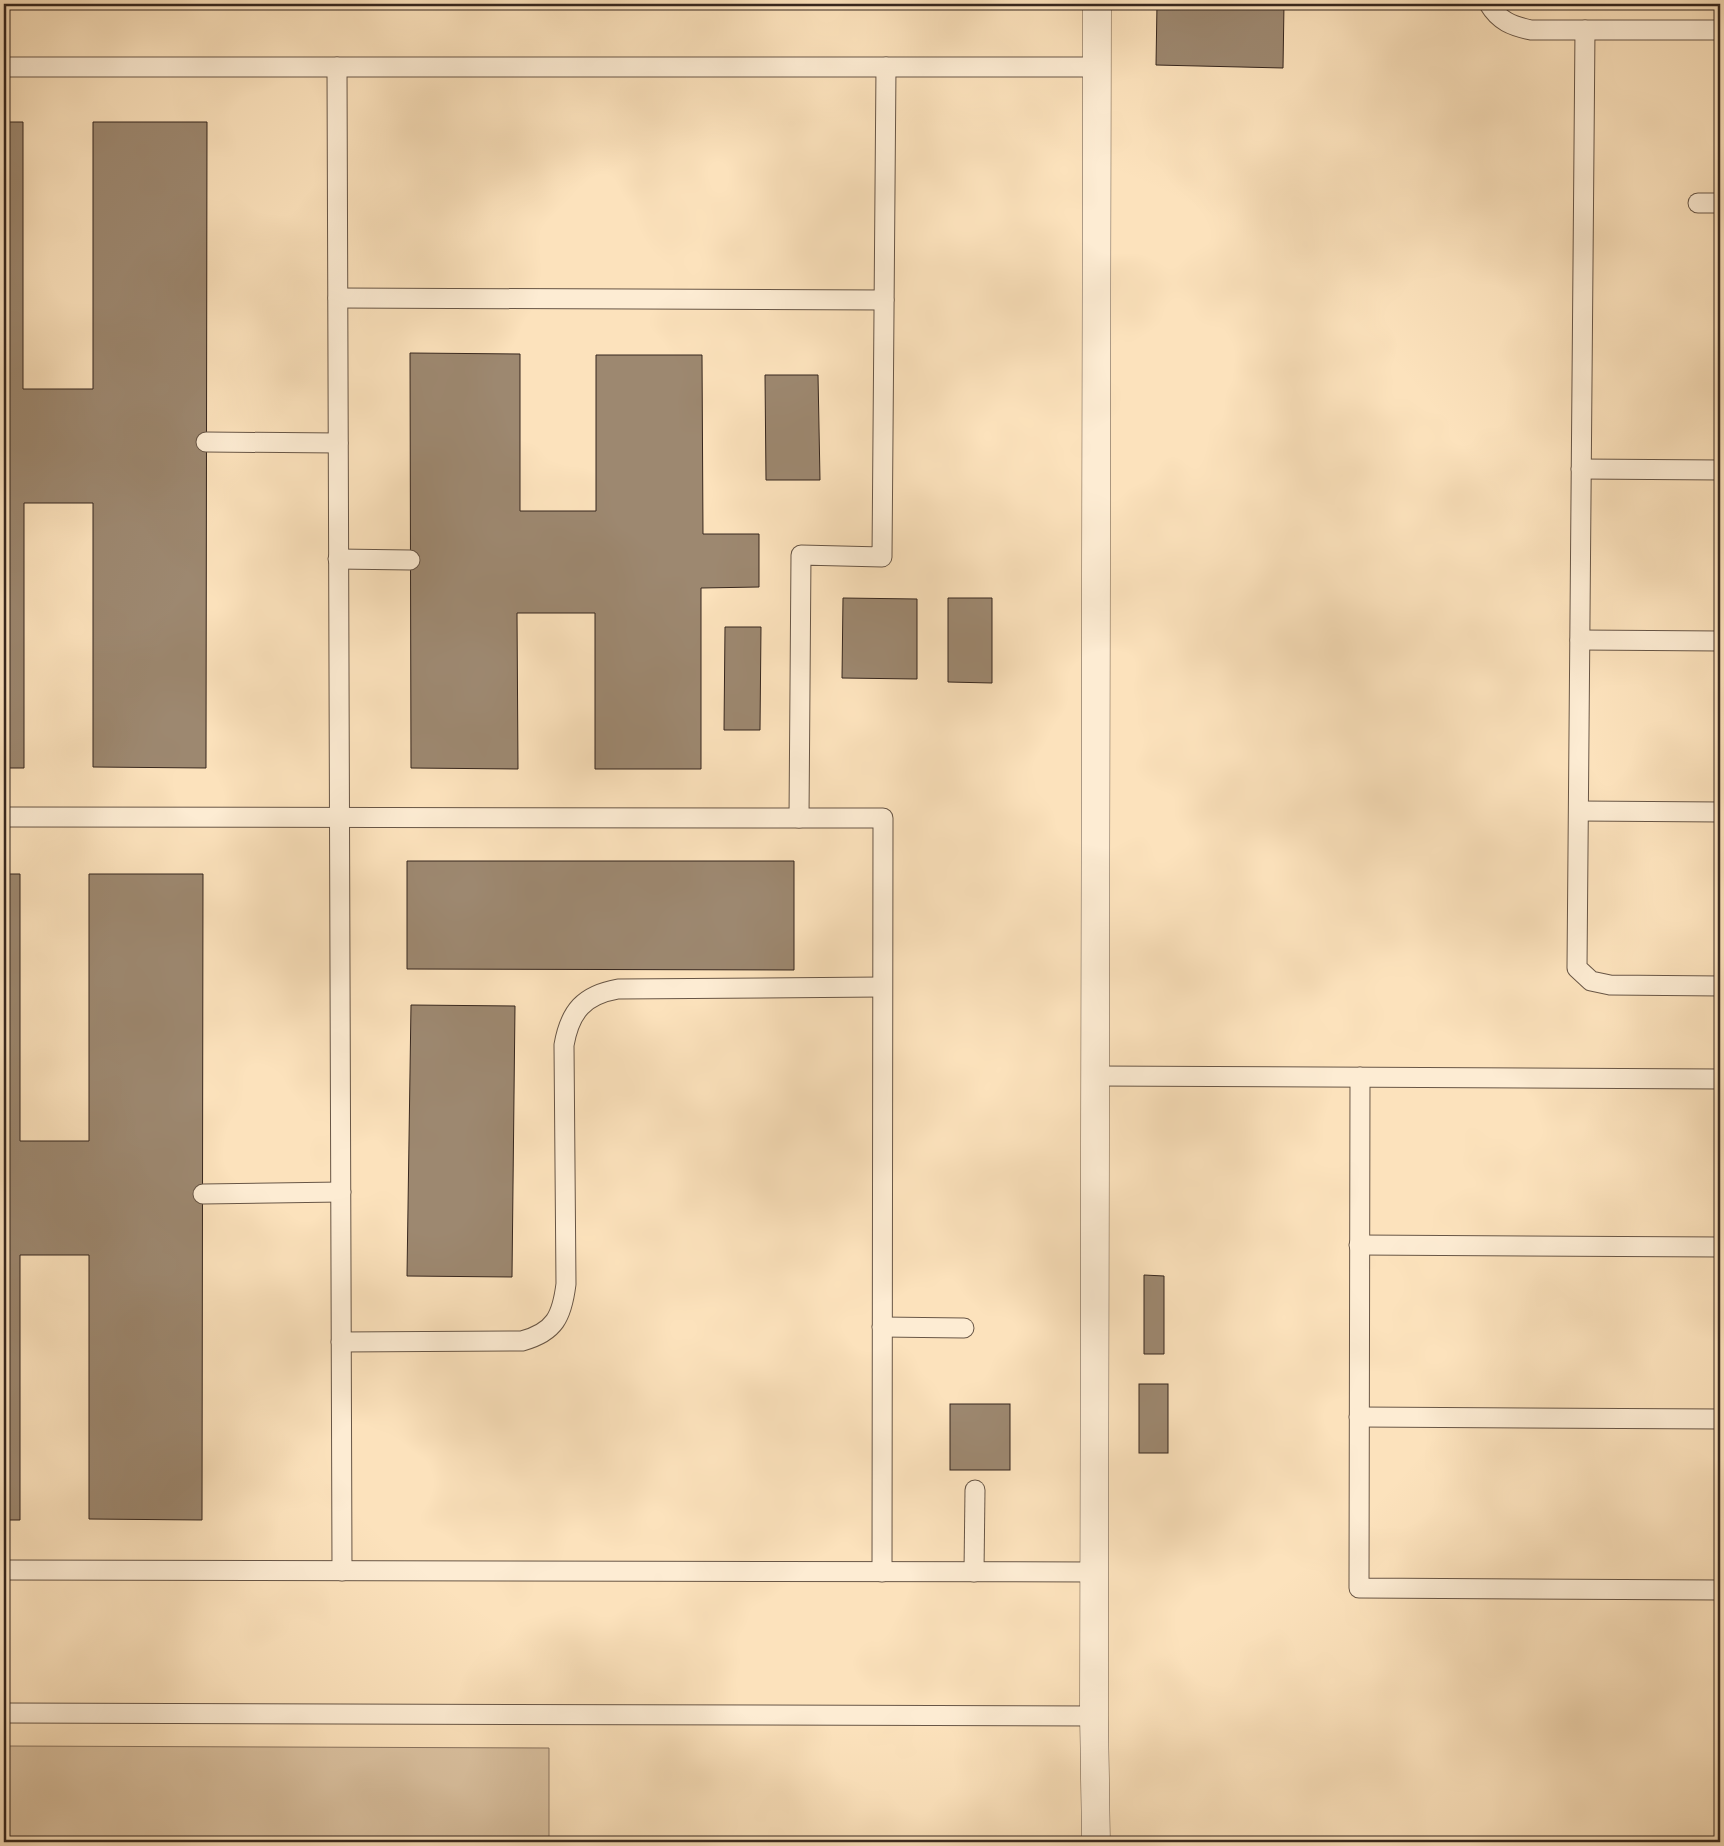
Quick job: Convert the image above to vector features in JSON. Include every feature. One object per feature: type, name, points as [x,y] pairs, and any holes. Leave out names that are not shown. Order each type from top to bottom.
[{"type":"street","points":[[1096,1842],[1094,1572],[1097,4]]},
{"type":"lane","points":[[1489,4],[1498,16],[1507,23],[1531,30],[1720,30]]},
{"type":"lane","points":[[1585,30],[1577,968],[1591,981],[1610,985],[1720,986]]},
{"type":"lane","points":[[337,67],[342,1571]]},
{"type":"lane","points":[[799,818],[801,555],[882,556],[886,67]]},
{"type":"lane","points":[[4,68],[1097,67]]},
{"type":"lane","points":[[1698,203],[1720,203]]},
{"type":"lane","points":[[338,298],[884,300]]},
{"type":"lane","points":[[206,442],[338,443]]},
{"type":"lane","points":[[1582,469],[1720,470]]},
{"type":"lane","points":[[338,559],[410,560]]},
{"type":"lane","points":[[1580,640],[1720,640]]},
{"type":"lane","points":[[1578,811],[1720,812]]},
{"type":"lane","points":[[4,817],[883,818],[882,1572]]},
{"type":"lane","points":[[341,1342],[522,1341],[543,1333],[558,1317],[563,1306],[566,1284],[564,1045],[571,1018],[581,1005],[602,993],[618,989],[882,987]]},
{"type":"lane","points":[[1095,1076],[1720,1079]]},
{"type":"lane","points":[[1360,1077],[1359,1588],[1720,1590]]},
{"type":"lane","points":[[203,1194],[341,1192]]},
{"type":"lane","points":[[1360,1245],[1720,1247]]},
{"type":"lane","points":[[882,1327],[964,1328]]},
{"type":"lane","points":[[1359,1418],[1720,1419]]},
{"type":"lane","points":[[974,1572],[975,1490]]},
{"type":"lane","points":[[4,1570],[1094,1572]]},
{"type":"lane","points":[[4,1713],[1094,1716]]},
{"type":"shaded area","points":[[4,1746],[549,1748],[549,1842],[4,1842]]},
{"type":"building","points":[[1157,4],[1284,4],[1283,68],[1156,65]]},
{"type":"building","points":[[4,122],[23,122],[23,389],[93,389],[93,122],[207,122],[206,768],[93,767],[93,503],[24,503],[24,768],[4,768]]},
{"type":"building","points":[[410,353],[520,354],[520,511],[596,511],[596,355],[702,355],[703,534],[759,534],[759,587],[701,588],[701,769],[595,769],[595,613],[517,613],[518,769],[411,768]]},
{"type":"building","points":[[765,375],[818,375],[820,480],[766,480]]},
{"type":"building","points":[[843,598],[917,599],[917,679],[842,678]]},
{"type":"building","points":[[948,598],[992,598],[992,683],[948,682]]},
{"type":"building","points":[[725,627],[761,627],[760,730],[724,730]]},
{"type":"building","points":[[407,861],[794,861],[794,970],[407,969]]},
{"type":"building","points":[[4,874],[20,874],[20,1141],[89,1141],[89,874],[203,874],[202,1520],[89,1519],[89,1255],[20,1255],[20,1520],[4,1520]]},
{"type":"building","points":[[411,1005],[515,1006],[512,1277],[407,1276]]},
{"type":"building","points":[[1144,1275],[1164,1276],[1164,1354],[1144,1354]]},
{"type":"building","points":[[1139,1384],[1168,1384],[1168,1453],[1139,1453]]},
{"type":"building","points":[[950,1404],[1010,1404],[1010,1470],[950,1470]]}]
